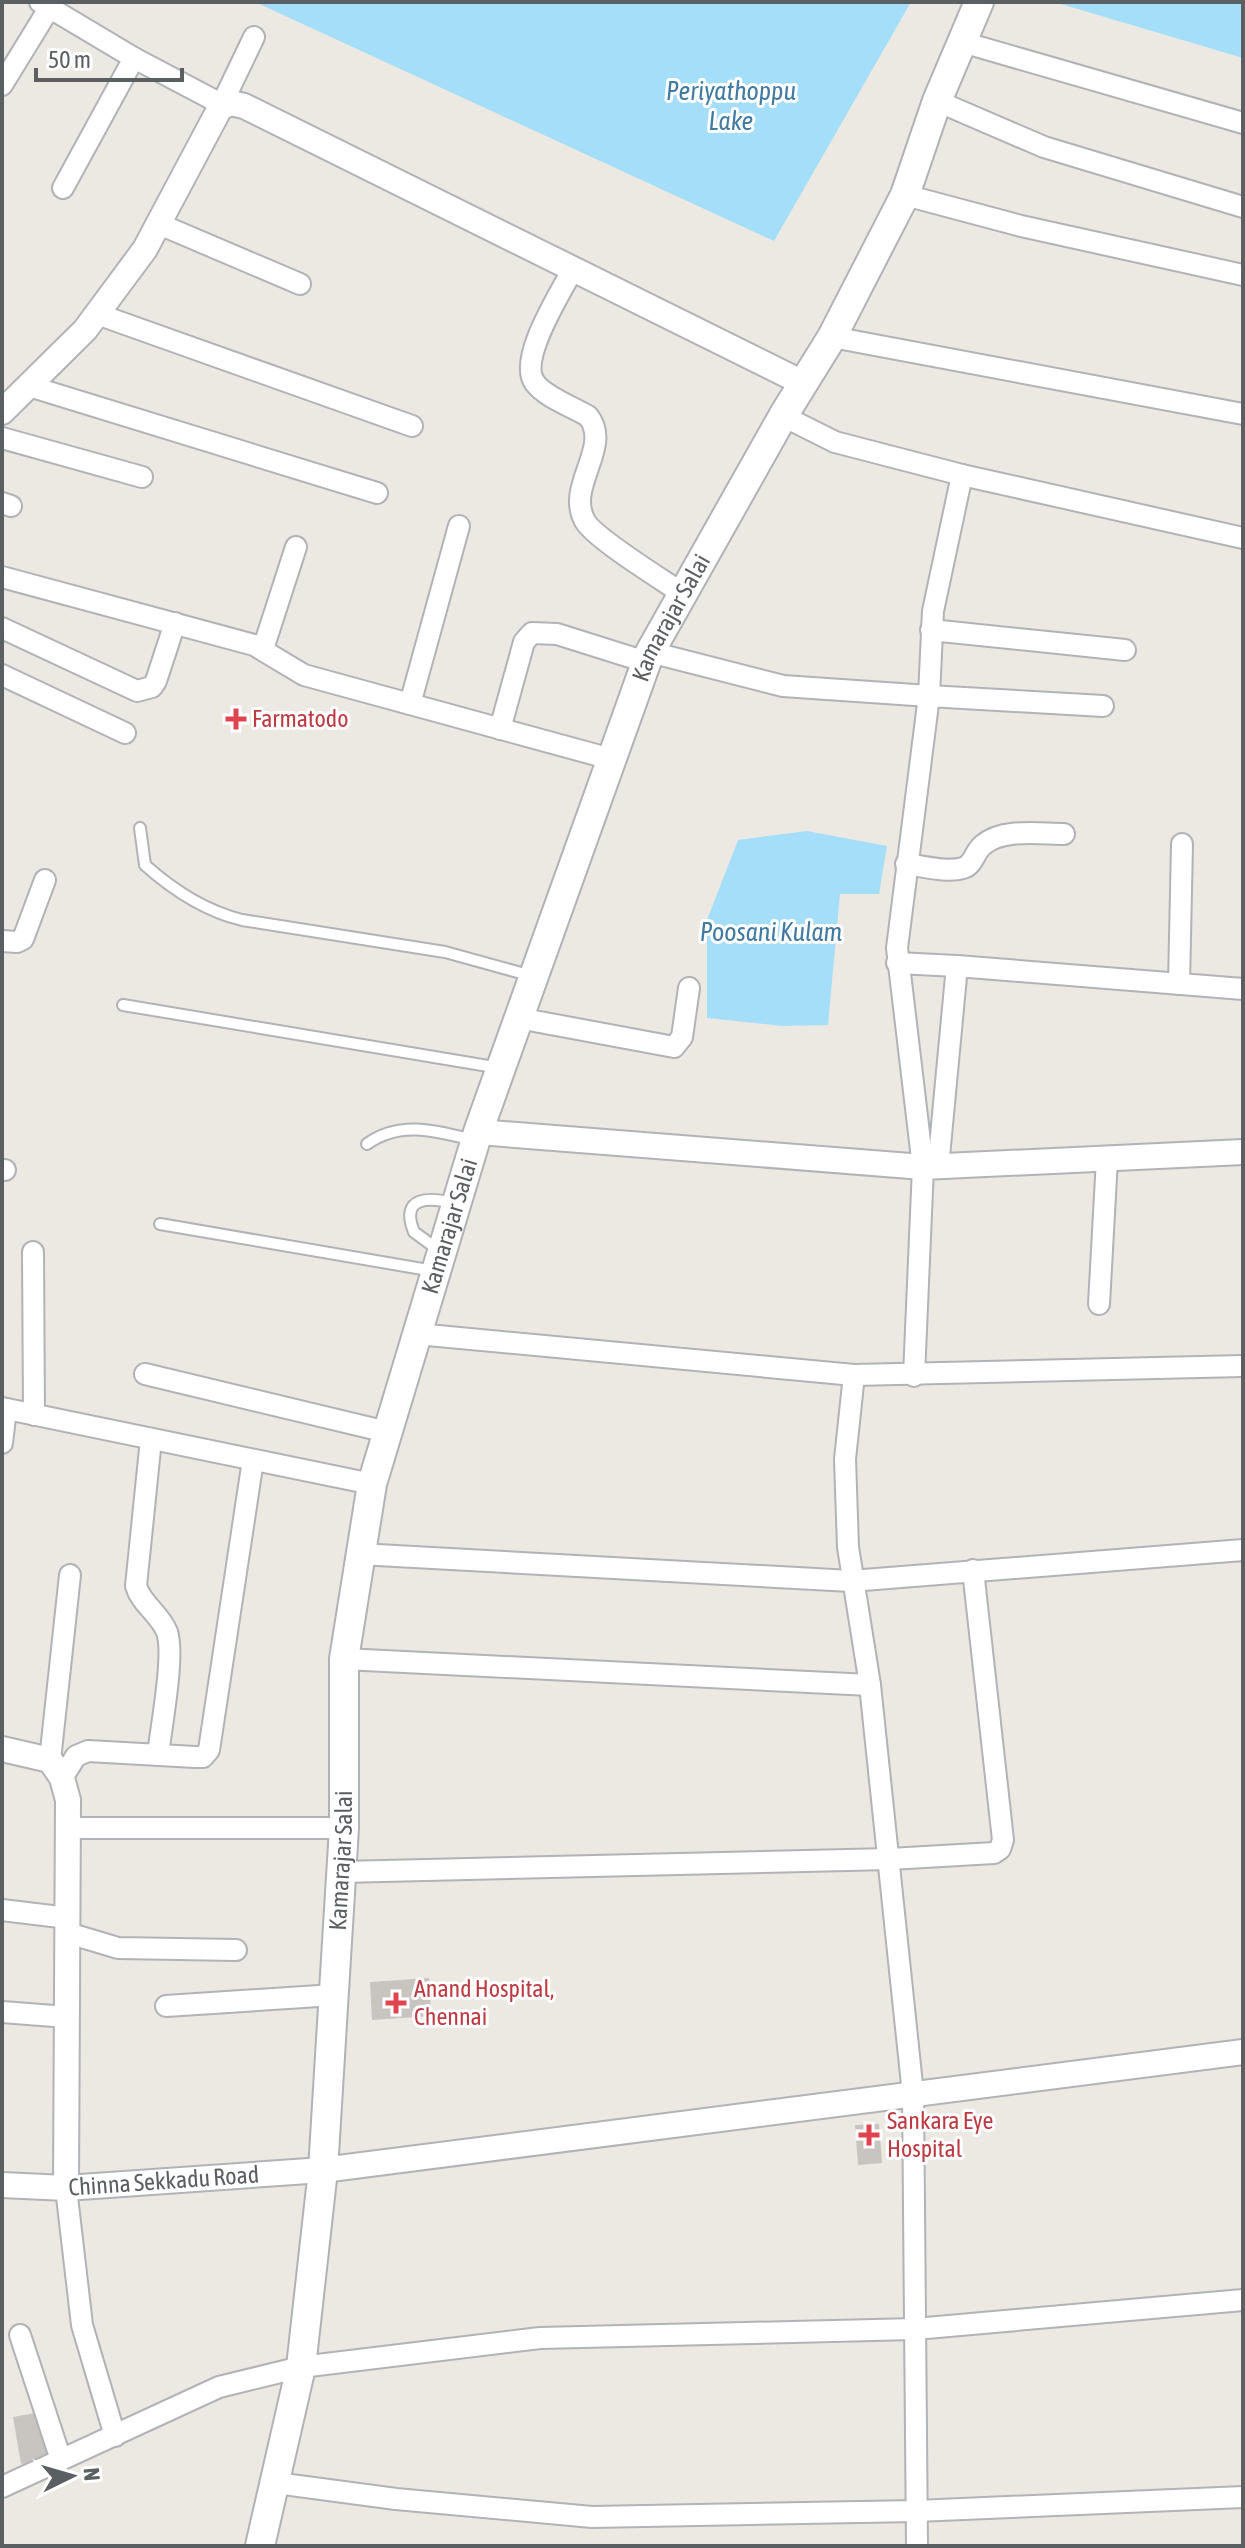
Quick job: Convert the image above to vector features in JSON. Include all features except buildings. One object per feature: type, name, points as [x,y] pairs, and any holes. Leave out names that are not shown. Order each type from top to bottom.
[{"type":"main road","name":"Kamarajar Salai","points":[[260,2546],[301,2367],[323,2170],[344,1828],[344,1659],[372,1484],[476,1136],[648,657],[783,416],[832,337],[905,195],[937,101],[979,2]]},
{"type":"street","points":[[2,85],[47,4],[134,58],[222,106],[244,106],[803,383]]},
{"type":"street","points":[[2,412],[97,314],[145,249],[222,106],[254,37]]},
{"type":"street","points":[[962,42],[1243,123]]},
{"type":"street","points":[[63,188],[134,58]]},
{"type":"street","points":[[937,101],[1044,147],[1243,207]]},
{"type":"street","points":[[905,195],[1021,226],[1243,275]]},
{"type":"street","points":[[159,224],[300,284]]},
{"type":"street","points":[[573,269],[533,349],[531,375],[535,385],[588,416],[594,423],[596,441],[580,493],[581,514],[586,525],[683,594]]},
{"type":"street","points":[[97,314],[412,426]]},
{"type":"street","points":[[832,337],[1243,414]]},
{"type":"street","points":[[29,386],[377,493]]},
{"type":"street","points":[[783,416],[835,442],[962,475],[1139,512],[1243,538]]},
{"type":"street","points":[[2,438],[142,477]]},
{"type":"street","points":[[930,1167],[911,1070],[897,963],[906,864],[929,696],[931,630],[962,475]]},
{"type":"street","points":[[410,704],[459,526]]},
{"type":"street","points":[[263,649],[296,547]]},
{"type":"street","points":[[4,584],[175,623],[263,649],[294,671],[611,759]]},
{"type":"street","points":[[2,628],[137,691],[152,687],[156,681],[175,623]]},
{"type":"street","points":[[931,630],[1125,650]]},
{"type":"street","points":[[500,729],[524,642],[532,633],[557,634],[783,686],[1103,706]]},
{"type":"street","points":[[2,675],[125,733]]},
{"type":"street","points":[[906,864],[959,870],[970,866],[983,845],[995,838],[1027,833],[1064,834]]},
{"type":"street","points":[[1179,984],[1182,844]]},
{"type":"street","points":[[2,941],[17,942],[23,939],[45,880]]},
{"type":"street","points":[[897,963],[1243,989]]},
{"type":"street","points":[[914,1376],[930,1167],[947,1069],[957,966]]},
{"type":"street","points":[[518,1018],[674,1047],[682,1037],[689,988]]},
{"type":"street","points":[[911,1070],[947,1069]]},
{"type":"street","points":[[476,1136],[930,1167],[1243,1152]]},
{"type":"street","points":[[1099,1304],[1107,1159]]},
{"type":"street","points":[[33,1252],[34,1415]]},
{"type":"street","points":[[417,1334],[854,1375],[1243,1366]]},
{"type":"street","points":[[145,1374],[387,1432]]},
{"type":"street","points":[[854,1375],[845,1459],[851,1581],[870,1685],[913,2094],[917,2546]]},
{"type":"street","points":[[2,1443],[4,1409],[372,1484]]},
{"type":"street","points":[[151,1439],[136,1586],[139,1595],[160,1619],[170,1646],[158,1755]]},
{"type":"street","points":[[56,1769],[88,1751],[203,1757],[209,1750],[253,1460]]},
{"type":"street","points":[[359,1554],[851,1581],[1243,1550]]},
{"type":"street","points":[[341,1872],[890,1859],[994,1853],[1000,1849],[1003,1840],[973,1570]]},
{"type":"street","points":[[70,1575],[56,1769],[68,1800],[66,2188],[82,2325],[115,2436]]},
{"type":"street","points":[[344,1659],[870,1685]]},
{"type":"street","points":[[2,1749],[56,1769]]},
{"type":"street","points":[[68,1828],[344,1828]]},
{"type":"street","points":[[2,1910],[68,1926],[118,1948],[236,1950]]},
{"type":"street","points":[[166,2006],[334,1995]]},
{"type":"street","points":[[2,2012],[67,2017]]},
{"type":"street","name":"Chinna Sekkadu Road","points":[[2,2185],[66,2188],[323,2170],[1243,2052]]},
{"type":"street","points":[[2,2487],[219,2387],[301,2367],[540,2338],[915,2329],[1243,2300]]},
{"type":"street","points":[[20,2335],[61,2460]]},
{"type":"street","points":[[276,2483],[396,2499],[592,2517],[916,2511],[1243,2497]]},
{"type":"lane","points":[[140,828],[145,865],[168,885],[210,909],[242,920],[445,952],[533,977]]},
{"type":"lane","points":[[123,1005],[501,1068]]},
{"type":"lane","points":[[367,1144],[379,1136],[409,1129],[476,1136]]},
{"type":"lane","points":[[439,1262],[414,1232],[412,1210],[416,1203],[427,1198],[456,1204]]},
{"type":"lane","points":[[160,1224],[439,1262]]},
{"type":"water","name":"Periyathoppu Lake","points":[[255,2],[911,2],[774,241]]},
{"type":"water","points":[[1054,2],[1243,2],[1243,58]]},
{"type":"water","name":"Poosani Kulam","points":[[807,831],[887,846],[879,894],[840,894],[828,1025],[782,1026],[707,1018],[707,920],[738,840]]},
{"type":"place","name":"Farmatodo","points":[[236,719]]},
{"type":"place","name":"Anand Hospital, Chennai","points":[[396,2003]]},
{"type":"place","name":"Sankara Eye Hospital","points":[[869,2135]]}]
